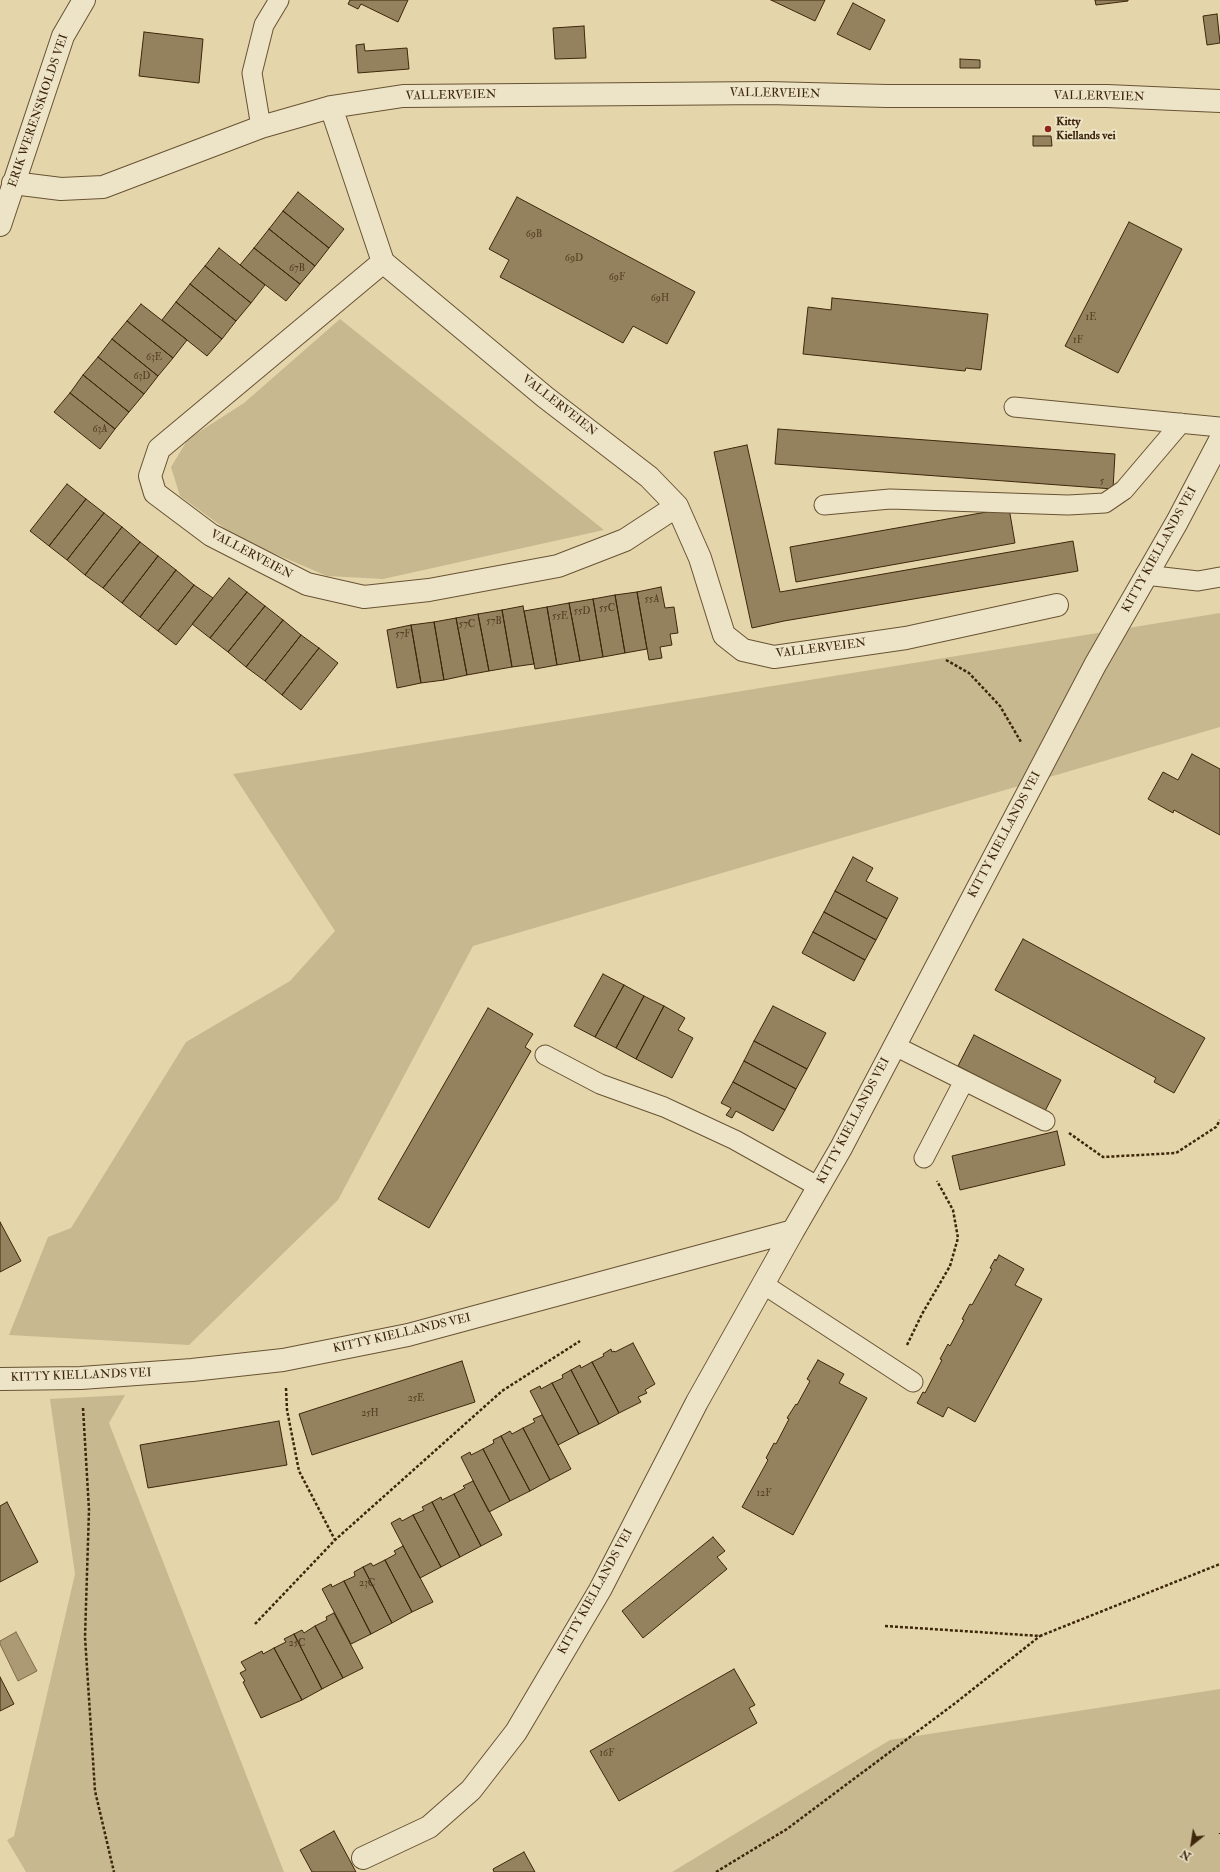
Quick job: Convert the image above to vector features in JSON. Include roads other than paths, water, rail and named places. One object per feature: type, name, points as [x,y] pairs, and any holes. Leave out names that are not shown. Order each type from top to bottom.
[{"type":"street","name":"ERIK WERENSKIOLDS VEI","points":[[0,224],[63,36],[84,0]]},
{"type":"street","name":"VALLERVEIEN","points":[[13,184],[60,189],[103,187],[261,127],[331,107],[403,96],[752,93],[887,96],[1107,96],[1220,101]]},
{"type":"street","points":[[331,107],[383,262]]},
{"type":"street","name":"VALLERVEIEN","points":[[677,506],[625,540],[558,566],[429,590],[364,597],[307,584],[211,535],[155,494],[150,476],[159,448],[383,262],[545,397],[649,477],[677,506],[700,558],[724,635],[743,650],[774,657],[906,638],[1057,605]]},
{"type":"street","name":"KITTY KIELLANDS VEI","points":[[363,1858],[429,1827],[471,1790],[516,1732],[600,1590],[697,1402],[841,1148],[1037,774],[1145,575],[1177,522],[1220,440]]},
{"type":"street","name":"KITTY KIELLANDS VEI","points":[[0,1379],[81,1378],[192,1370],[283,1360],[408,1335],[793,1231]]},
{"type":"lane","points":[[261,127],[252,73],[264,25],[279,0]]},
{"type":"lane","points":[[1014,407],[1220,427]]},
{"type":"lane","points":[[824,505],[890,499],[1068,505],[1105,503],[1124,490],[1181,423]]},
{"type":"lane","points":[[1145,575],[1198,580],[1220,577]]},
{"type":"lane","points":[[895,1046],[1045,1121]]},
{"type":"lane","points":[[545,1055],[600,1084],[664,1107],[735,1140],[819,1187]]},
{"type":"lane","points":[[924,1158],[964,1081]]},
{"type":"lane","points":[[763,1284],[913,1382]]},
{"type":"place","name":"Kitty Kiellands vei","points":[[1048,129]]}]
